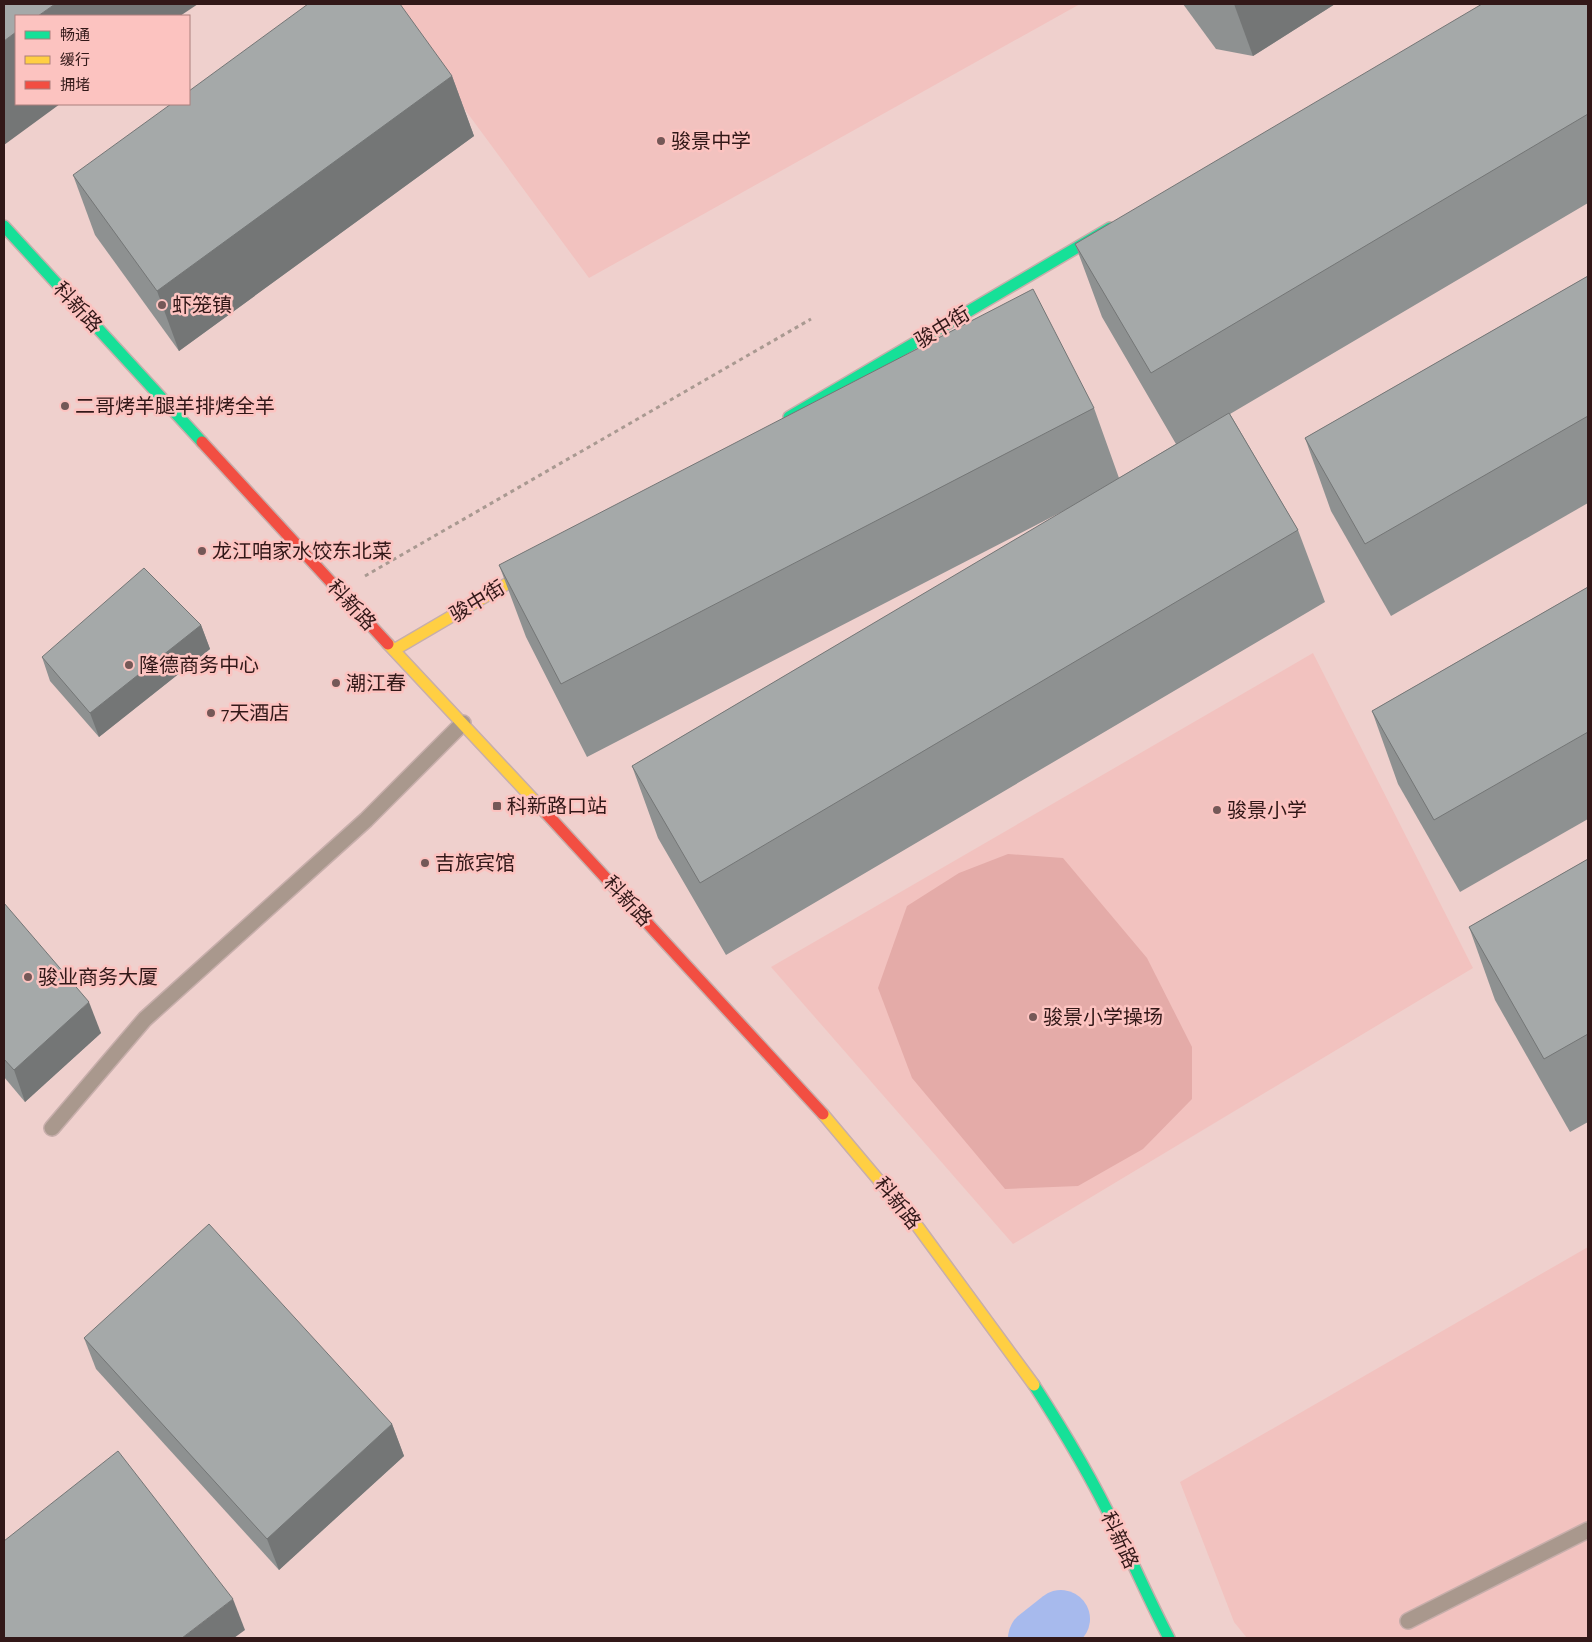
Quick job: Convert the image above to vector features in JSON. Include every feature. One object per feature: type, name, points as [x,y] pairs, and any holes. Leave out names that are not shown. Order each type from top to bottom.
[{"type":"street","name":"骏中街","points":[[780,423],[1122,221]]},
{"type":"street","name":"科新路","points":[[4,226],[833,1126],[918,1227],[1031,1381],[1065,1433],[1119,1534],[1144,1591],[1169,1638]]},
{"type":"street","name":"骏中街","points":[[394,650],[548,559]]},
{"type":"lane","points":[[52,1128],[145,1019],[366,820],[463,723]]},
{"type":"lane","points":[[1408,1621],[1588,1530]]},
{"type":"path","points":[[339,591],[811,319]]},
{"type":"shaded area","name":"骏景中学","points":[[387,4],[1080,4],[589,278]]},
{"type":"shaded area","name":"骏景小学","points":[[1313,653],[1473,968],[1013,1244],[771,967]]},
{"type":"shaded area","name":"骏景小学操场","points":[[1008,854],[1063,858],[1147,958],[1192,1047],[1192,1099],[1143,1149],[1078,1186],[1005,1189],[912,1078],[878,988],[907,906],[959,873]]},
{"type":"shaded area","points":[[1588,1247],[1588,1638],[1247,1638],[1234,1622],[1180,1482]]},
{"type":"building","points":[[4,4],[55,4],[39,15],[15,15],[15,33],[4,41]]},
{"type":"building","points":[[308,4],[400,4],[452,76],[157,291],[73,175],[170,105],[190,105],[190,90]]},
{"type":"building","points":[[1482,4],[1588,4],[1588,114],[1151,373],[1075,244]]},
{"type":"building","points":[[1588,276],[1588,416],[1365,544],[1305,438]]},
{"type":"building","points":[[1033,289],[1094,408],[561,684],[499,565]]},
{"type":"building","points":[[1229,413],[1298,530],[700,883],[632,766]]},
{"type":"building","name":"隆德商务中心","points":[[144,568],[201,625],[90,713],[42,657]]},
{"type":"building","points":[[1588,587],[1588,732],[1434,820],[1372,711]]},
{"type":"building","points":[[1588,859],[1588,1034],[1544,1059],[1469,927]]},
{"type":"building","name":"骏业商务大厦","points":[[4,903],[89,1002],[14,1070],[4,1059]]},
{"type":"building","points":[[209,1224],[392,1424],[267,1539],[84,1338]]},
{"type":"building","points":[[118,1451],[233,1599],[182,1638],[4,1638],[4,1541]]},
{"type":"waterway","points":[[1037,1638],[1061,1619]]},
{"type":"traffic: fast","points":[[4,226],[202,442]]},
{"type":"traffic: fast","points":[[789,417],[1110,228]]},
{"type":"traffic: fast","points":[[1034,1385],[1090,1477],[1169,1638]]},
{"type":"traffic: slow","points":[[394,650],[539,565]]},
{"type":"traffic: slow","points":[[388,644],[546,813]]},
{"type":"traffic: slow","points":[[823,1114],[918,1227],[1034,1385]]},
{"type":"traffic: jam","points":[[202,442],[388,644]]},
{"type":"traffic: jam","points":[[546,813],[823,1114]]},
{"type":"place","name":"骏景中学","points":[[661,141]]},
{"type":"place","name":"虾笼镇","points":[[162,305]]},
{"type":"place","name":"二哥烤羊腿羊排烤全羊","points":[[65,406]]},
{"type":"place","name":"龙江咱家水饺东北菜","points":[[202,551]]},
{"type":"place","name":"隆德商务中心","points":[[129,665]]},
{"type":"place","name":"潮江春","points":[[336,683]]},
{"type":"place","name":"7天酒店","points":[[211,713]]},
{"type":"place","name":"科新路口站","points":[[497,806]]},
{"type":"place","name":"骏景小学","points":[[1217,810]]},
{"type":"place","name":"吉旅宾馆","points":[[425,863]]},
{"type":"place","name":"骏业商务大厦","points":[[28,977]]},
{"type":"place","name":"骏景小学操场","points":[[1033,1017]]}]
